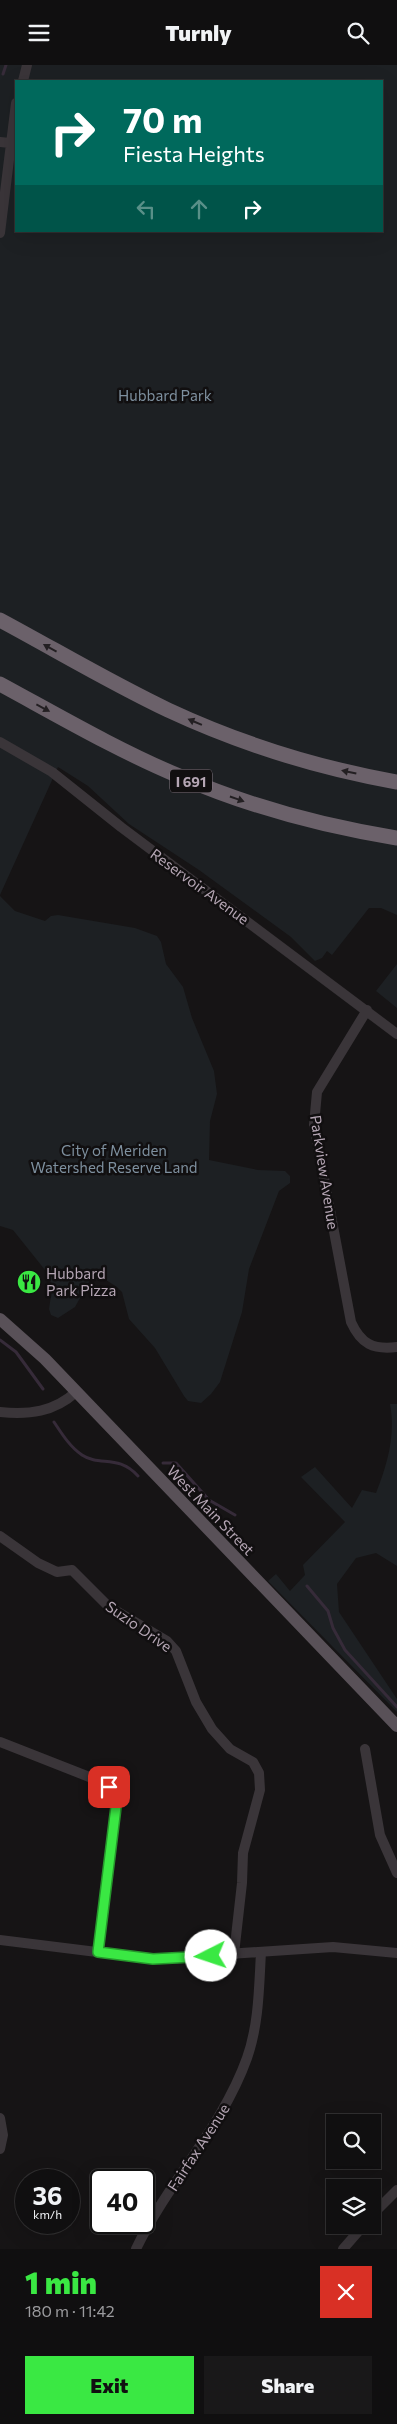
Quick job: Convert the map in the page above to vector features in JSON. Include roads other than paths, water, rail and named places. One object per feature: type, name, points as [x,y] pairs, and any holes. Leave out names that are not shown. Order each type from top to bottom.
[{"type":"highway","points":[[6,623],[152,702],[225,734],[322,766],[397,782]]},
{"type":"highway","name":"I 691","points":[[0,684],[125,751],[200,785],[295,816],[397,837]]},
{"type":"main road","name":"West Main Street","points":[[0,1319],[27,1341],[397,1726]]},
{"type":"street","points":[[22,80],[27,65]]},
{"type":"street","points":[[0,233],[5,142],[15,107]]},
{"type":"street","name":"Reservoir Avenue","points":[[0,742],[52,772],[121,827],[367,1010],[397,1035]]},
{"type":"street","name":"Parkview Avenue","points":[[367,1010],[317,1092],[314,1108],[317,1143],[351,1322],[356,1333],[364,1342],[373,1347],[397,1347]]},
{"type":"street","points":[[0,1412],[40,1412],[65,1402],[76,1392]]},
{"type":"street","name":"Suzio Drive","points":[[0,1537],[38,1563],[57,1572],[72,1570],[108,1606],[167,1641],[176,1651],[199,1709],[212,1729],[230,1749],[253,1762],[259,1773],[260,1791],[243,1853],[242,1883],[234,1954]]},
{"type":"street","points":[[0,1742],[102,1782],[113,1793],[116,1807],[98,1952]]},
{"type":"street","points":[[365,1749],[380,1835],[397,1873]]},
{"type":"street","points":[[0,1939],[153,1959],[333,1947],[397,1953]]},
{"type":"street","name":"Fairfax Avenue","points":[[136,2249],[147,2225],[224,2109],[247,2057],[258,2012],[261,1952]]},
{"type":"street","points":[[0,2118],[3,2135],[0,2149]]},
{"type":"street","points":[[381,2206],[397,2190]]},
{"type":"street","points":[[343,2249],[356,2234]]},
{"type":"waterway","points":[[3,74],[6,65]]},
{"type":"waterway","points":[[0,1340],[16,1352],[43,1389]]},
{"type":"waterway","points":[[54,1422],[63,1436],[82,1455],[96,1460],[123,1465],[131,1469],[138,1476]]},
{"type":"waterway","points":[[163,1463],[176,1463],[209,1500],[235,1515]]},
{"type":"waterway","points":[[307,1586],[328,1611],[333,1628],[345,1650],[397,1707]]},
{"type":"place","name":"Hubbard Park Pizza","points":[[29,1282]]},
{"type":"park label","name":"Hubbard Park","points":[[165,395]]},
{"type":"park label","name":"City of Meriden Watershed Reserve Land","points":[[114,1158]]}]
